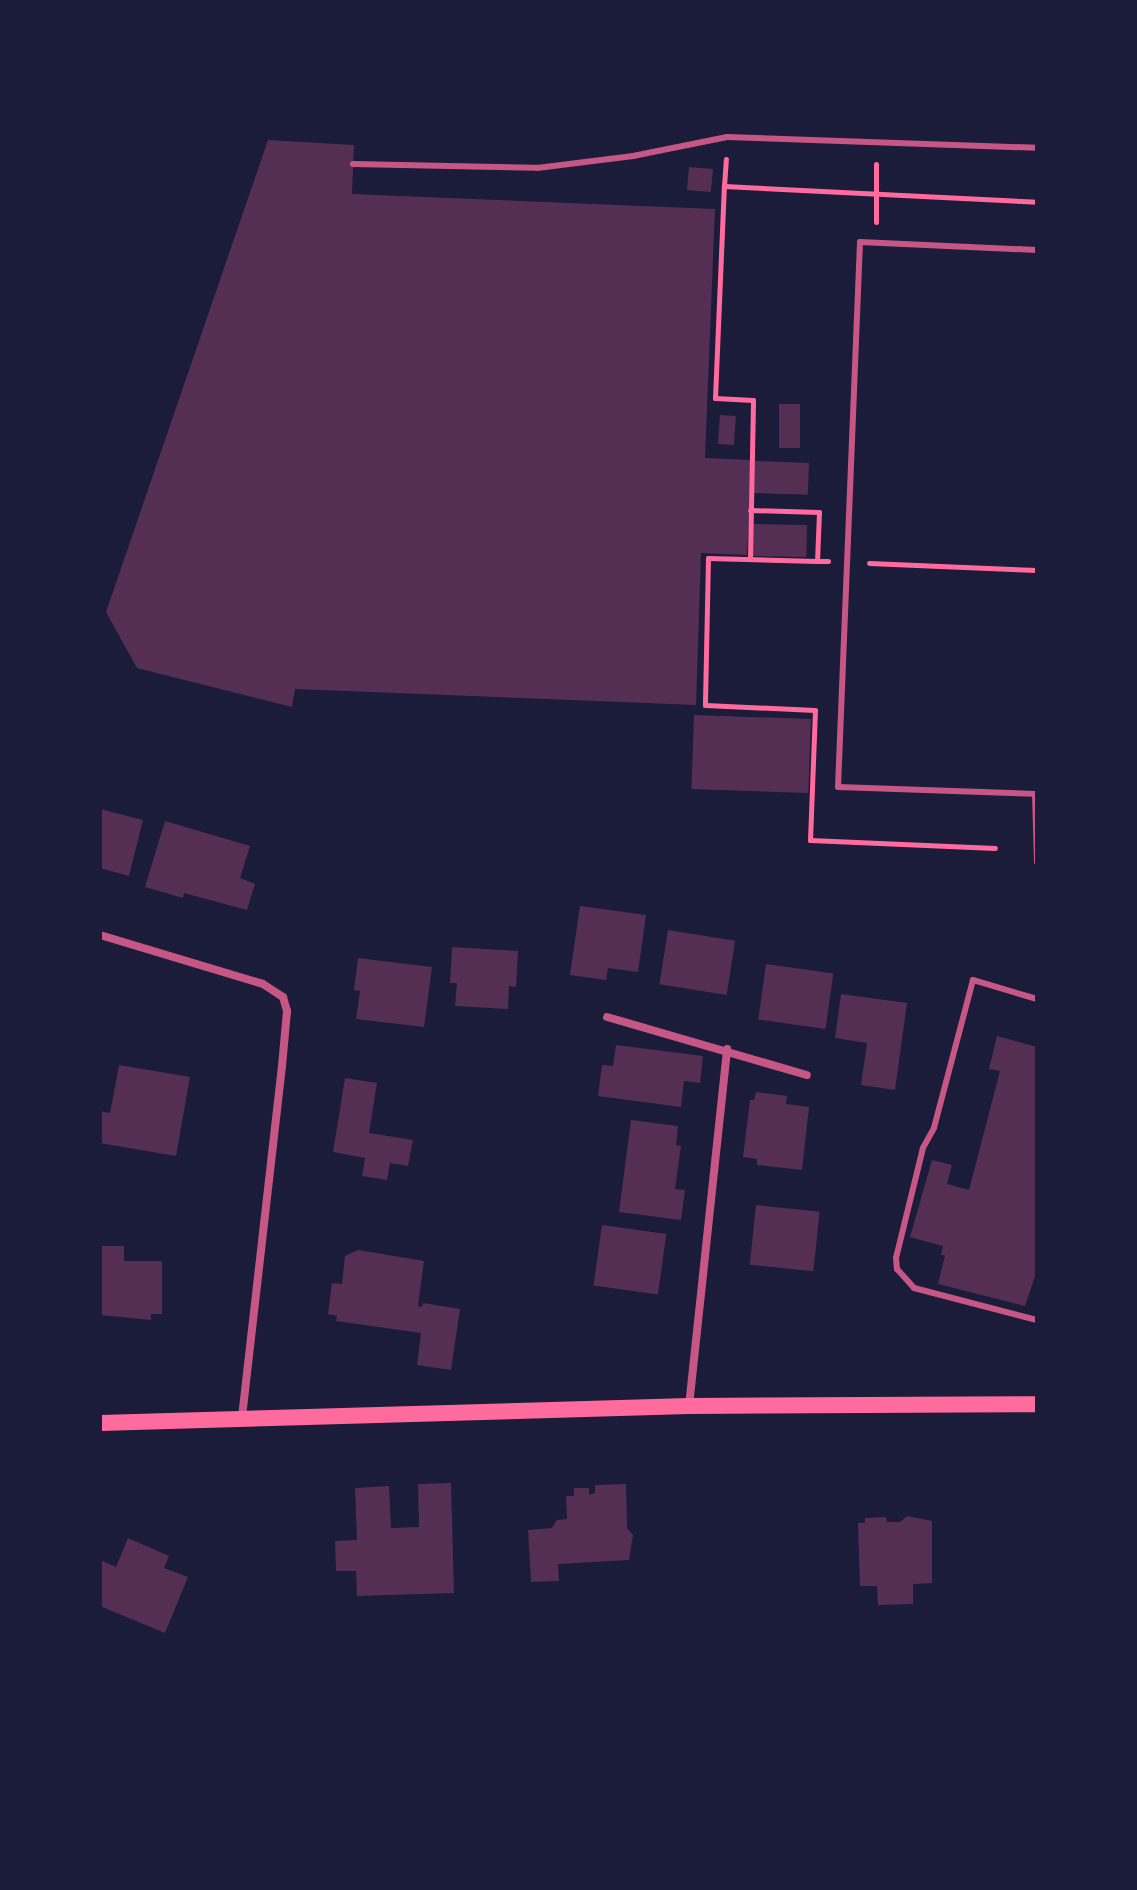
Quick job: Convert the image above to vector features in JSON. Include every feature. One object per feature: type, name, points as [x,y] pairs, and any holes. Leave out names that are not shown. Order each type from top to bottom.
[{"type":"main road","points":[[100,1423],[689,1406],[1037,1404]]},
{"type":"street","points":[[100,935],[263,984],[283,997],[287,1011],[282,1066],[242,1419]]},
{"type":"street","points":[[607,1017],[727,1049],[807,1075]]},
{"type":"street","points":[[689,1406],[689,1377],[727,1049]]},
{"type":"lane","points":[[353,164],[537,168],[633,156],[727,137],[1037,148]]},
{"type":"lane","points":[[1037,250],[860,242],[838,787],[1035,794],[1037,862]]},
{"type":"lane","points":[[1037,999],[973,980],[934,1128],[923,1148],[896,1258],[897,1269],[914,1288],[1037,1320]]},
{"type":"path","points":[[875,243],[877,142]]},
{"type":"path","points":[[750,559],[753,400],[715,398],[724,186],[1037,202]]},
{"type":"path","points":[[750,510],[819,512],[817,561]]},
{"type":"path","points":[[828,561],[708,558],[705,705],[815,710],[810,840],[995,848]]},
{"type":"path","points":[[869,563],[1037,570]]},
{"type":"building","points":[[268,140],[354,145],[352,194],[715,209],[705,458],[752,460],[747,555],[701,553],[696,705],[295,689],[292,707],[137,668],[106,612]]},
{"type":"building","points":[[689,167],[713,169],[711,192],[687,190]]},
{"type":"building","points":[[779,404],[800,404],[800,448],[779,448]]},
{"type":"building","points":[[720,415],[736,416],[734,445],[718,444]]},
{"type":"building","points":[[755,461],[809,463],[808,495],[754,493]]},
{"type":"building","points":[[753,524],[807,525],[806,557],[752,556]]},
{"type":"building","points":[[694,715],[811,719],[808,793],[691,789]]},
{"type":"building","points":[[100,809],[143,820],[129,876],[100,868]]},
{"type":"building","points":[[165,821],[250,846],[240,878],[255,884],[247,910],[184,893],[183,898],[145,887]]},
{"type":"building","points":[[580,906],[646,915],[638,972],[608,968],[606,980],[570,975]]},
{"type":"building","points":[[668,930],[735,941],[727,995],[659,984]]},
{"type":"building","points":[[452,947],[518,951],[516,987],[509,986],[508,1009],[455,1006],[457,983],[450,983]]},
{"type":"building","points":[[358,958],[432,967],[424,1027],[356,1019],[360,991],[354,990]]},
{"type":"building","points":[[766,964],[833,973],[826,1029],[758,1019]]},
{"type":"building","points":[[841,994],[907,1003],[895,1090],[861,1085],[867,1043],[835,1038]]},
{"type":"building","points":[[997,1036],[1037,1047],[1037,1270],[1025,1306],[938,1284],[945,1255],[941,1255],[943,1246],[910,1237],[932,1160],[952,1165],[947,1184],[969,1190],[1000,1071],[989,1069]]},
{"type":"building","points":[[616,1045],[703,1056],[700,1083],[684,1081],[681,1107],[598,1096],[602,1065],[613,1066]]},
{"type":"building","points":[[119,1065],[190,1077],[176,1156],[100,1143],[100,1111],[110,1113]]},
{"type":"building","points":[[345,1078],[377,1083],[369,1133],[413,1140],[408,1166],[390,1163],[387,1180],[362,1176],[365,1158],[333,1152]]},
{"type":"building","points":[[756,1092],[787,1096],[786,1104],[809,1107],[802,1170],[757,1165],[757,1159],[743,1157],[750,1100],[754,1100]]},
{"type":"building","points":[[631,1120],[678,1126],[676,1145],[681,1146],[675,1189],[685,1190],[681,1220],[619,1212]]},
{"type":"building","points":[[756,1205],[820,1212],[813,1271],[750,1265]]},
{"type":"building","points":[[602,1225],[666,1234],[658,1294],[594,1285]]},
{"type":"building","points":[[100,1246],[124,1246],[124,1261],[162,1261],[162,1314],[151,1314],[151,1320],[100,1315]]},
{"type":"building","points":[[358,1250],[424,1261],[418,1306],[422,1307],[423,1303],[460,1309],[451,1370],[417,1365],[421,1333],[336,1321],[337,1316],[328,1314],[332,1283],[342,1284],[345,1256]]},
{"type":"building","points":[[451,1483],[454,1593],[357,1596],[356,1571],[336,1571],[335,1541],[357,1540],[355,1488],[389,1486],[391,1528],[419,1527],[418,1484]]},
{"type":"building","points":[[626,1484],[627,1528],[633,1535],[629,1560],[558,1564],[559,1581],[531,1582],[528,1530],[552,1528],[557,1520],[567,1519],[566,1496],[574,1496],[574,1488],[589,1488],[589,1495],[595,1493],[595,1485]]},
{"type":"building","points":[[907,1516],[932,1521],[932,1583],[913,1584],[913,1604],[878,1605],[877,1586],[860,1586],[858,1523],[865,1523],[865,1518],[886,1517],[887,1522],[900,1522]]},
{"type":"building","points":[[128,1538],[169,1556],[164,1568],[188,1577],[165,1633],[100,1606],[100,1560],[116,1567]]}]
